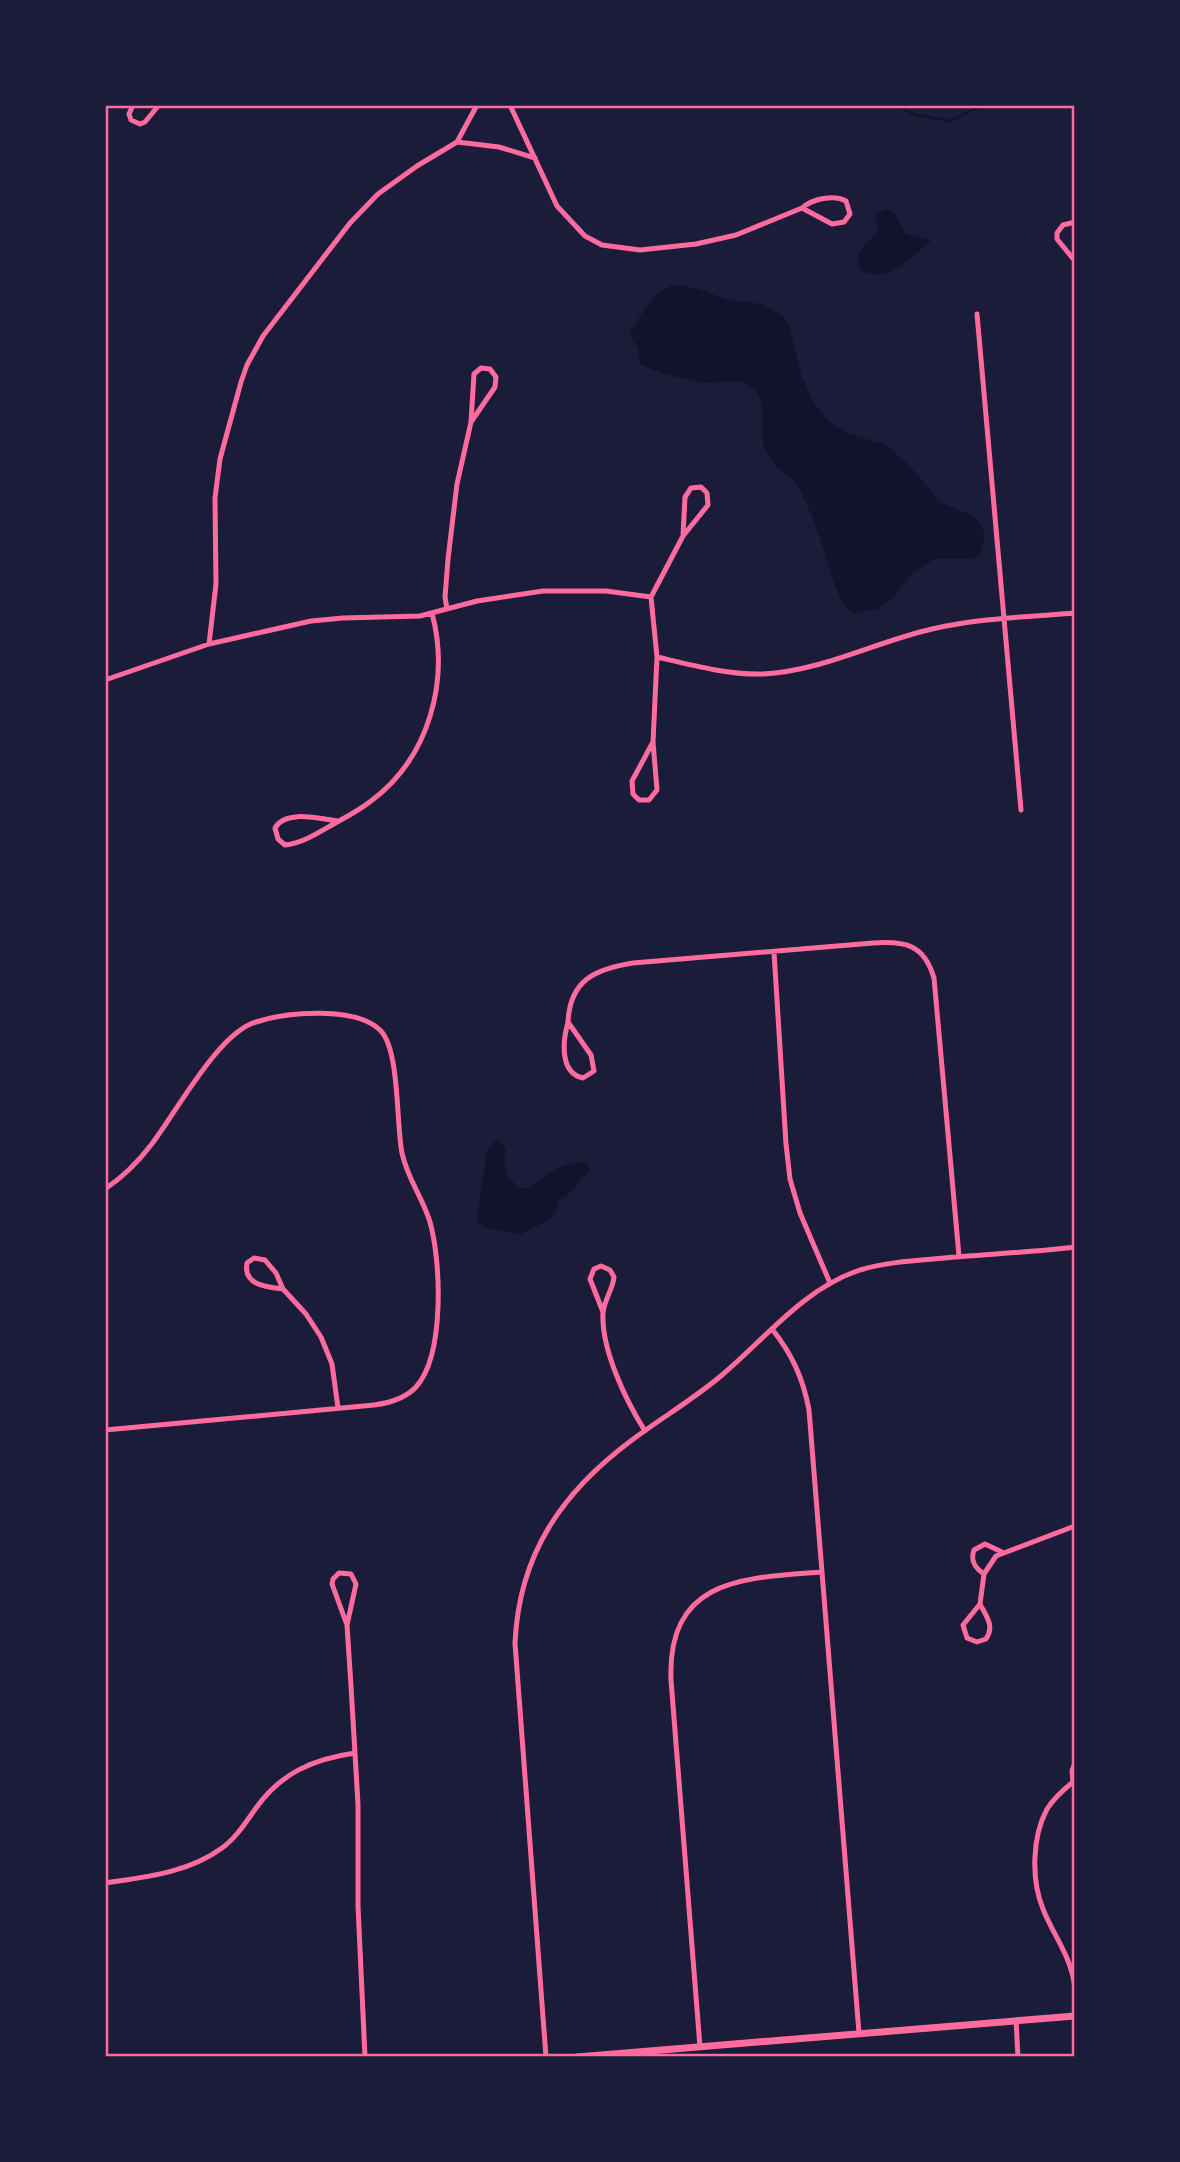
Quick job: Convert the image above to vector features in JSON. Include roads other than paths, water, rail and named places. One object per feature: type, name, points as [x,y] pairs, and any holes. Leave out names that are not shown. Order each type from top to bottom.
[{"type":"street","points":[[133,105],[131,120],[140,124],[159,105]]},
{"type":"street","points":[[209,644],[216,584],[214,522],[217,478],[230,419],[247,365],[263,336],[362,210],[400,177],[457,142],[477,105]]},
{"type":"street","points":[[510,105],[552,197],[565,216],[585,236],[613,247],[655,249],[720,239],[749,230],[814,201],[838,198],[849,205],[850,214],[844,222],[832,224],[802,208]]},
{"type":"street","points":[[457,142],[499,147],[535,158]]},
{"type":"street","points":[[1075,222],[1063,225],[1057,233],[1057,239],[1075,262]]},
{"type":"street","points":[[978,314],[1021,810]]},
{"type":"street","points":[[447,609],[446,584],[451,531],[457,484],[471,422],[474,374],[481,368],[490,369],[496,377],[495,387],[471,422]]},
{"type":"street","points":[[653,743],[632,781],[633,794],[639,800],[649,800],[657,790],[657,765],[653,743],[657,657],[651,597],[683,536],[708,505],[707,493],[701,487],[691,488],[685,497],[683,536]]},
{"type":"street","points":[[105,680],[209,644],[327,619],[407,618],[499,597],[543,591],[606,591],[651,597]]},
{"type":"street","points":[[338,821],[286,818],[277,823],[275,828],[281,842],[291,844],[338,821],[370,802],[389,786],[405,766],[427,726],[437,691],[440,662],[432,613]]},
{"type":"street","points":[[657,657],[728,671],[775,673],[828,662],[933,629],[1004,618],[1075,613]]},
{"type":"street","points":[[568,1023],[594,1060],[594,1071],[588,1077],[578,1077],[567,1065],[565,1043],[570,1006],[579,986],[596,972],[633,963],[895,943],[912,946],[926,958],[931,967],[935,988],[959,1256]]},
{"type":"street","points":[[774,952],[790,1179],[800,1213],[830,1283]]},
{"type":"street","points":[[105,1189],[142,1156],[219,1050],[248,1024],[274,1018],[329,1014],[361,1019],[380,1030],[392,1056],[403,1157],[433,1233],[438,1281],[436,1328],[426,1370],[414,1390],[393,1402],[105,1430]]},
{"type":"street","points":[[546,2057],[515,1643],[518,1611],[533,1559],[556,1513],[593,1470],[713,1383],[796,1307],[830,1283],[861,1270],[883,1265],[1075,1247]]},
{"type":"street","points":[[283,1290],[251,1280],[247,1275],[247,1264],[254,1258],[265,1259],[276,1273],[283,1290],[306,1314],[321,1337],[332,1364],[338,1408]]},
{"type":"street","points":[[603,1312],[614,1276],[610,1270],[601,1266],[594,1269],[590,1279],[592,1289],[603,1312],[618,1380],[645,1431]]},
{"type":"street","points":[[772,1329],[792,1356],[805,1390],[811,1430],[859,2033]]},
{"type":"street","points":[[980,1604],[989,1621],[990,1631],[986,1639],[977,1642],[967,1638],[963,1625],[980,1604],[984,1574],[992,1560],[1002,1552],[1075,1526]]},
{"type":"street","points":[[984,1574],[972,1559],[974,1550],[985,1544],[1002,1552]]},
{"type":"street","points":[[700,2047],[671,1680],[674,1639],[682,1621],[695,1604],[718,1588],[751,1578],[822,1572]]},
{"type":"street","points":[[347,1625],[356,1584],[351,1574],[340,1573],[333,1579],[332,1584],[347,1625],[358,1804],[359,1944],[365,2057]]},
{"type":"street","points":[[105,1883],[172,1871],[206,1858],[230,1842],[268,1792],[289,1773],[317,1761],[355,1753]]},
{"type":"street","points":[[1075,1763],[1072,1771],[1074,1782],[1057,1796],[1047,1809],[1038,1838],[1036,1866],[1042,1907],[1070,1961],[1075,1989]]},
{"type":"street","points":[[577,2057],[647,2054],[700,2047],[1075,2016]]},
{"type":"street","points":[[1016,2020],[1018,2057]]},
{"type":"waterway","points":[[900,105],[916,115],[950,121],[975,109],[998,105]]}]
